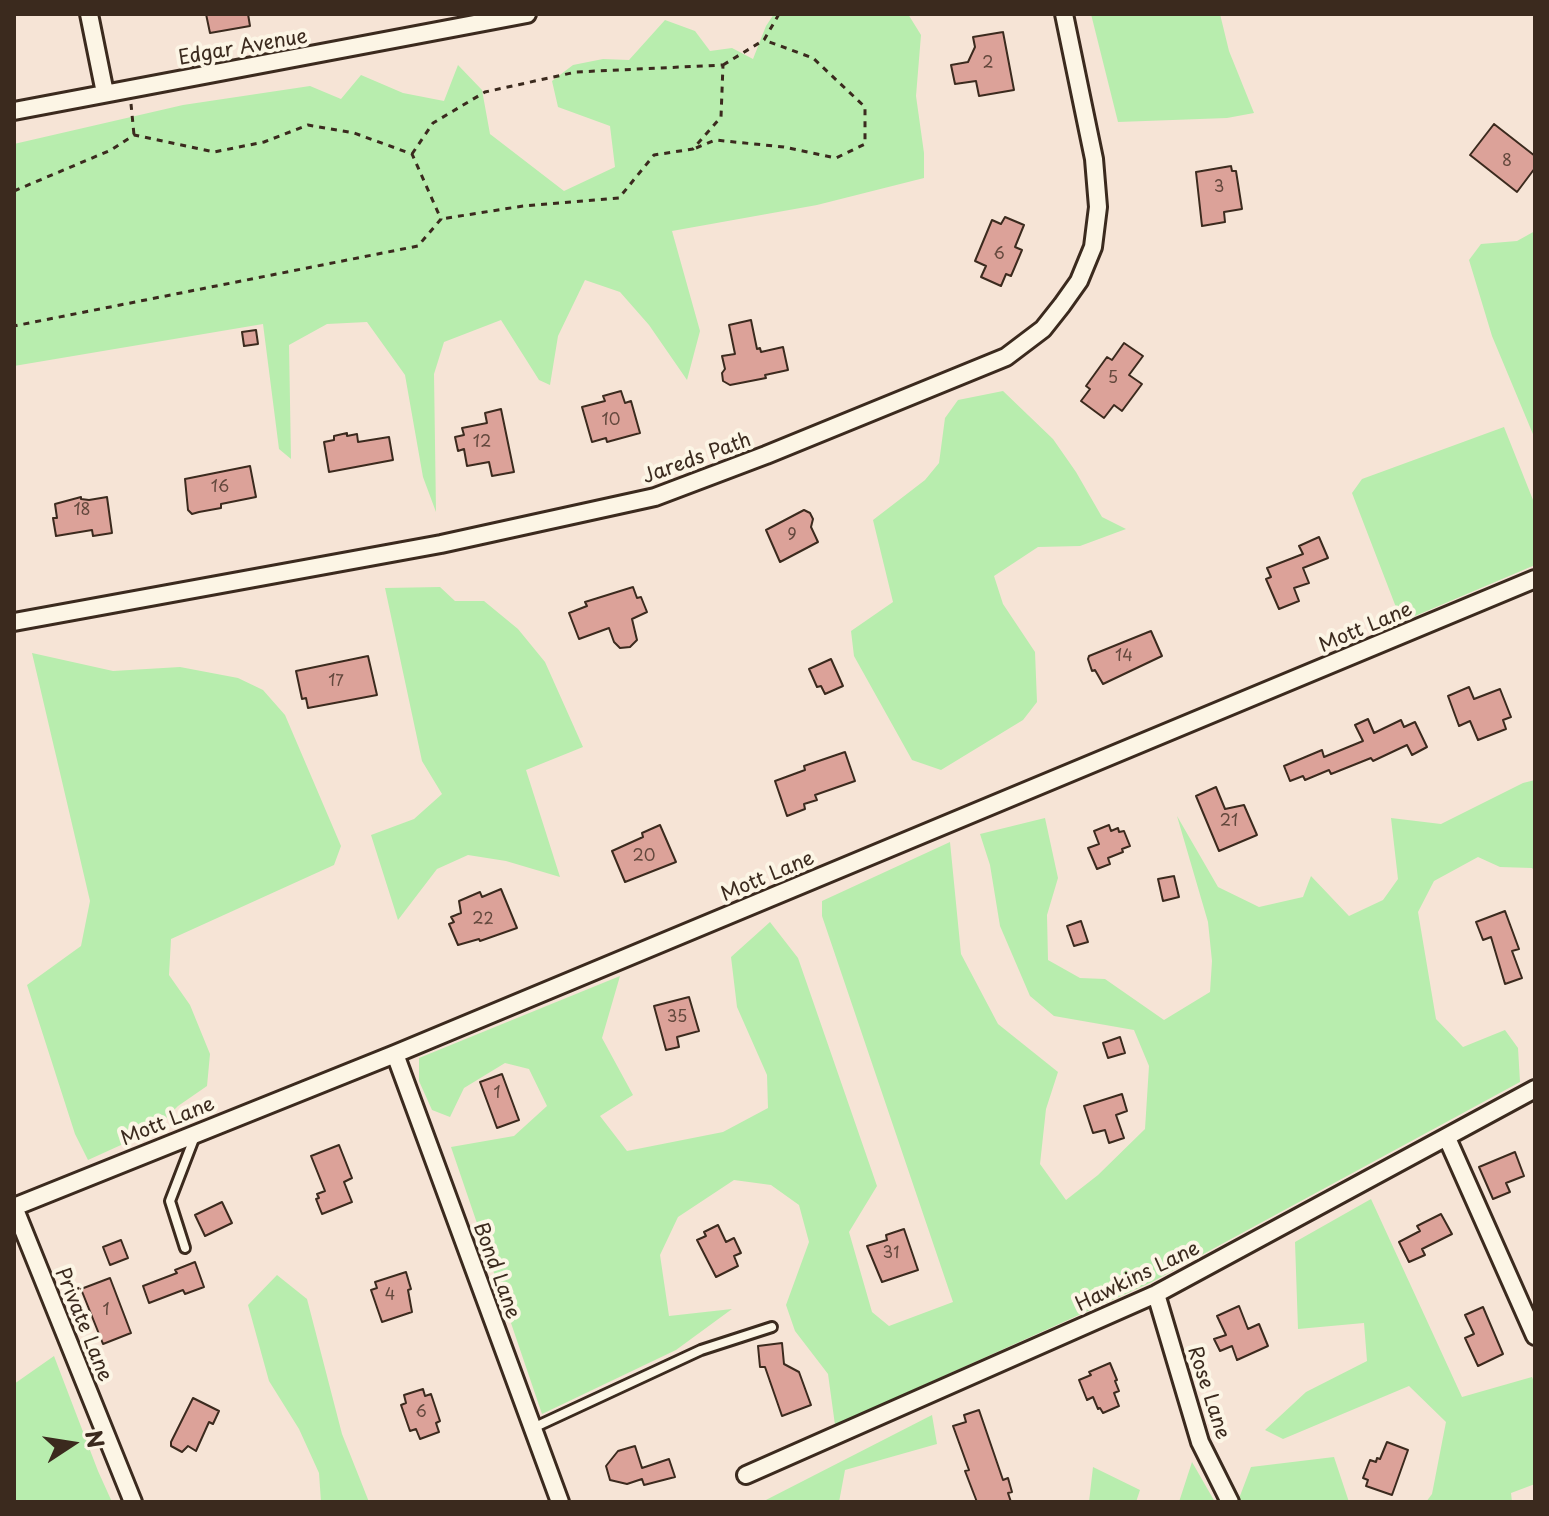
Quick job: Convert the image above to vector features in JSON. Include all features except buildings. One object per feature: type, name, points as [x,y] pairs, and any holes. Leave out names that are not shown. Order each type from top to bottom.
[{"type":"street","points":[[89,14],[105,93]]},
{"type":"street","name":"Edgar Avenue","points":[[14,111],[445,22],[527,14]]},
{"type":"street","name":"Jareds Path","points":[[14,622],[441,544],[655,497],[1006,357],[1043,329],[1062,305],[1079,281],[1093,247],[1098,207],[1094,159],[1064,14]]},
{"type":"street","name":"Mott Lane","points":[[14,1207],[395,1054],[1535,579]]},
{"type":"street","name":"Bond Lane","points":[[395,1054],[560,1502]]},
{"type":"street","name":"Hawkins Lane","points":[[746,1475],[1156,1294],[1535,1089]]},
{"type":"street","points":[[1447,1138],[1535,1336]]},
{"type":"street","name":"Private Lane","points":[[14,1207],[133,1502]]},
{"type":"street","name":"Rose Lane","points":[[1156,1294],[1200,1442],[1230,1502]]},
{"type":"lane","points":[[185,1248],[170,1201],[196,1133]]},
{"type":"lane","points":[[533,1428],[701,1350],[772,1327]]},
{"type":"path","points":[[412,154],[433,123],[485,92],[576,72],[723,65],[764,40],[779,14]]},
{"type":"path","points":[[14,326],[418,246],[441,219],[523,206],[619,198],[654,155],[693,149],[715,140],[784,147],[836,158],[865,144],[865,107],[813,58],[764,40]]},
{"type":"path","points":[[693,149],[721,117],[723,65]]},
{"type":"path","points":[[129,89],[134,135]]},
{"type":"path","points":[[14,191],[111,150],[134,135],[214,152],[264,142],[308,125],[354,133],[412,154],[441,219]]},
{"type":"green space","points":[[774,14],[908,14],[921,35],[916,96],[924,153],[924,178],[817,205],[672,231],[700,331],[687,380],[649,325],[620,292],[585,280],[558,336],[550,385],[539,380],[501,320],[444,342],[434,374],[436,512],[423,477],[405,375],[367,322],[327,324],[289,345],[291,459],[279,449],[263,324],[14,366],[14,144],[183,105],[310,86],[341,99],[361,75],[403,93],[444,101],[458,65],[482,90],[490,134],[564,191],[615,167],[610,126],[558,107],[552,81],[573,65],[603,59],[629,60],[665,20],[695,31],[710,51],[732,48],[753,59]]},
{"type":"green space","points":[[1091,14],[1220,14],[1229,51],[1254,113],[1227,118],[1118,122]]},
{"type":"green space","points":[[1535,231],[1535,439],[1492,336],[1469,260],[1481,244],[1517,241]]},
{"type":"green space","points":[[1003,391],[1053,439],[1102,517],[1126,529],[1080,546],[1038,547],[994,576],[1003,604],[1035,652],[1037,702],[1023,720],[941,770],[912,760],[854,656],[851,631],[893,602],[873,520],[925,480],[939,463],[945,418],[958,400]]},
{"type":"green space","points":[[1504,427],[1535,505],[1535,565],[1408,619],[1399,615],[1352,493],[1362,479]]},
{"type":"green space","points":[[440,587],[455,601],[484,601],[518,629],[545,662],[583,747],[526,770],[560,877],[506,861],[468,855],[437,869],[398,920],[371,835],[414,819],[442,794],[422,761],[385,588]]},
{"type":"green space","points":[[32,653],[113,671],[180,667],[238,678],[263,690],[285,715],[341,846],[334,865],[171,939],[169,975],[190,1005],[210,1054],[207,1086],[178,1106],[154,1130],[88,1160],[75,1134],[27,985],[81,946],[90,901]]},
{"type":"green space","points":[[1535,780],[1535,871],[1532,868],[1500,867],[1478,857],[1434,881],[1418,912],[1436,1019],[1463,1047],[1505,1030],[1518,1048],[1520,1082],[1150,1283],[835,1425],[828,1374],[795,1331],[786,1305],[809,1242],[799,1205],[771,1185],[734,1180],[678,1217],[660,1255],[669,1316],[732,1309],[676,1350],[542,1414],[451,1147],[514,1136],[547,1106],[529,1069],[505,1063],[464,1088],[450,1117],[432,1110],[419,1081],[419,1058],[620,976],[602,1038],[633,1095],[600,1116],[627,1151],[723,1132],[768,1108],[767,1075],[737,1007],[731,957],[770,922],[798,958],[877,1186],[849,1232],[872,1312],[889,1326],[953,1302],[822,916],[822,901],[950,842],[961,954],[998,1024],[1058,1072],[1046,1109],[1040,1164],[1066,1200],[1098,1175],[1145,1129],[1149,1066],[1134,1030],[1054,1016],[1030,996],[1000,926],[990,865],[980,834],[1045,818],[1058,878],[1047,915],[1048,960],[1080,978],[1105,979],[1164,1020],[1210,992],[1212,961],[1208,922],[1177,816],[1218,887],[1259,907],[1303,897],[1311,876],[1349,916],[1383,900],[1398,879],[1391,818],[1441,824]]},
{"type":"green space","points":[[1371,1199],[1462,1397],[1532,1377],[1535,1384],[1535,1484],[1511,1493],[1512,1502],[1426,1502],[1432,1494],[1446,1422],[1409,1386],[1283,1439],[1265,1430],[1306,1392],[1367,1361],[1364,1323],[1298,1329],[1295,1242]]},
{"type":"green space","points":[[277,1275],[307,1299],[342,1434],[369,1502],[321,1502],[319,1473],[299,1429],[269,1381],[248,1305]]},
{"type":"green space","points":[[54,1356],[112,1502],[14,1502],[14,1384]]},
{"type":"green space","points":[[932,1415],[937,1444],[845,1470],[839,1502],[762,1502]]},
{"type":"green space","points":[[1334,1457],[1349,1502],[1238,1501],[1251,1467]]},
{"type":"green space","points":[[1192,1462],[1215,1502],[1179,1502]]},
{"type":"green space","points":[[1093,1467],[1140,1490],[1136,1502],[1089,1502]]}]
